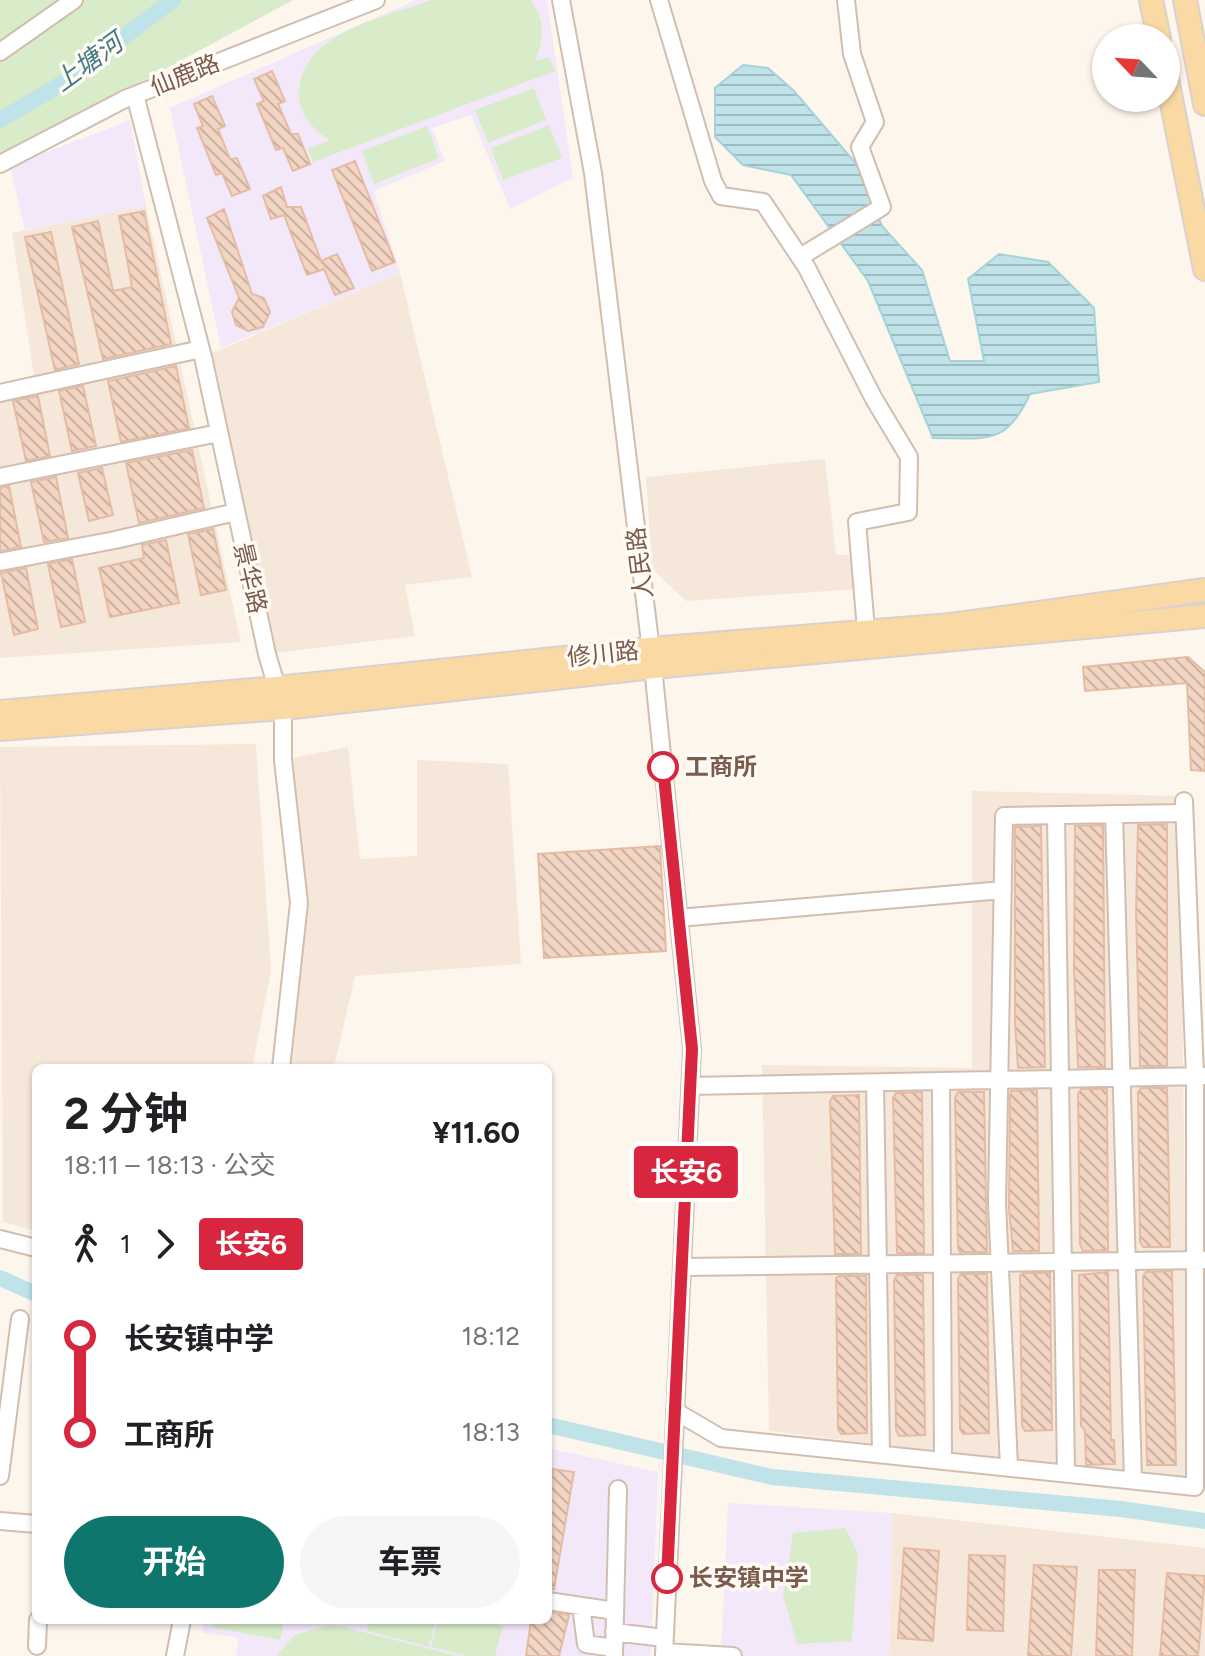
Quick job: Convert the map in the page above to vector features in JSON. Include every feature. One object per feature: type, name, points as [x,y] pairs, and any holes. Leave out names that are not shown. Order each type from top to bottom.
[{"type":"main road","points":[[1151,0],[1156,24]]},
{"type":"main road","points":[[1185,0],[1205,104]]},
{"type":"main road","points":[[1174,112],[1205,269]]},
{"type":"main road","name":"修川路","points":[[867,639],[1205,590]]},
{"type":"main road","name":"修川路","points":[[0,729],[652,658],[867,639],[1205,616]]},
{"type":"main road","name":"修川路","points":[[0,712],[280,698]]},
{"type":"street","points":[[0,52],[74,0]]},
{"type":"street","name":"仙鹿路","points":[[0,164],[135,95],[376,0]]},
{"type":"street","name":"人民路","points":[[561,0],[593,173],[652,658],[692,1049],[664,1649]]},
{"type":"street","points":[[659,0],[713,181],[721,196],[763,202],[800,257],[874,399],[909,457],[908,512],[857,522],[867,639]]},
{"type":"street","points":[[800,257],[882,207],[860,147],[875,122],[852,54],[846,0]]},
{"type":"street","name":"景华路","points":[[135,95],[201,349],[280,698],[283,760],[299,903],[281,1064]]},
{"type":"street","points":[[0,393],[201,349]]},
{"type":"street","points":[[0,477],[219,433]]},
{"type":"street","points":[[0,562],[236,512]]},
{"type":"street","points":[[675,1415],[721,1438],[1195,1487],[1201,1260],[1200,1076],[1184,807],[1114,814],[1004,816],[1000,1263],[1009,1467]]},
{"type":"street","points":[[1114,814],[1133,1480]]},
{"type":"street","points":[[1056,815],[1066,1473]]},
{"type":"street","points":[[678,918],[1003,890]]},
{"type":"street","points":[[690,1086],[1200,1076]]},
{"type":"street","points":[[941,1083],[943,1460]]},
{"type":"street","points":[[875,1084],[881,1454]]},
{"type":"street","points":[[0,1239],[32,1247]]},
{"type":"street","points":[[682,1267],[1201,1260]]},
{"type":"street","points":[[0,1476],[20,1319]]},
{"type":"street","points":[[614,1645],[618,1489]]},
{"type":"street","points":[[0,1521],[32,1524]]},
{"type":"street","points":[[552,1602],[615,1611]]},
{"type":"street","points":[[581,1606],[586,1644],[733,1656]]},
{"type":"street","points":[[37,1646],[38,1624]]},
{"type":"street","points":[[175,1656],[181,1624]]},
{"type":"shaded area","points":[[416,0],[547,0],[573,178],[510,209],[471,115],[432,128],[445,161],[374,191],[400,273],[221,348],[170,108]]},
{"type":"shaded area","points":[[130,120],[146,206],[25,230],[10,166]]},
{"type":"shaded area","points":[[146,206],[241,642],[0,658],[0,386],[34,377],[12,233]]},
{"type":"shaded area","points":[[400,273],[472,577],[405,585],[415,636],[267,654],[203,357]]},
{"type":"shaded area","points":[[825,459],[836,555],[854,555],[856,589],[686,601],[652,569],[646,477]]},
{"type":"shaded area","points":[[256,744],[271,971],[253,1064],[32,1064],[32,1230],[3,1222],[0,747]]},
{"type":"shaded area","points":[[348,747],[360,859],[417,856],[417,760],[508,764],[521,964],[355,976],[335,1064],[281,1064],[299,903],[283,760]]},
{"type":"shaded area","points":[[972,791],[1180,796],[1188,1482],[769,1431],[762,1065],[972,1068]]},
{"type":"shaded area","points":[[552,1449],[658,1472],[651,1656],[236,1656],[239,1638],[202,1633],[203,1624],[552,1624]]},
{"type":"shaded area","points":[[728,1503],[892,1513],[889,1656],[721,1656]]},
{"type":"shaded area","points":[[892,1513],[1205,1548],[1205,1656],[889,1656]]},
{"type":"green space","points":[[0,0],[293,0],[0,158]]},
{"type":"green space","points":[[431,0],[530,0],[539,15],[542,30],[535,61],[549,57],[555,71],[313,162],[308,149],[330,140],[317,131],[300,106],[299,90],[305,70],[316,53],[350,29]]},
{"type":"green space","points":[[534,88],[546,120],[488,143],[475,110]]},
{"type":"green space","points":[[549,125],[562,158],[503,180],[491,148]]},
{"type":"green space","points":[[427,126],[439,158],[374,184],[362,151]]},
{"type":"green space","points":[[845,1528],[858,1553],[852,1641],[797,1644],[783,1596],[793,1533]]},
{"type":"green space","points":[[212,1624],[283,1624],[280,1640],[212,1627]]},
{"type":"green space","points":[[368,1624],[435,1624],[429,1647],[367,1631]]},
{"type":"green space","points":[[437,1624],[503,1626],[495,1656],[468,1656],[431,1647]]},
{"type":"green space","points":[[330,1625],[458,1656],[276,1656],[295,1635]]},
{"type":"water","points":[[743,65],[768,68],[794,91],[858,166],[882,226],[922,270],[950,361],[984,361],[968,279],[999,254],[1048,262],[1094,308],[1099,382],[1030,394],[1012,423],[992,436],[933,438],[868,281],[791,175],[743,165],[715,137],[715,88]]},
{"type":"building","points":[[272,71],[285,101],[278,104],[291,134],[298,134],[310,164],[293,171],[283,148],[276,150],[257,104],[264,101],[254,79]]},
{"type":"building","points":[[212,96],[225,126],[218,129],[230,159],[237,158],[250,189],[232,196],[222,173],[216,175],[197,128],[203,126],[194,104]]},
{"type":"building","points":[[355,161],[395,262],[372,271],[332,170]]},
{"type":"building","points":[[281,187],[287,207],[301,207],[321,261],[337,254],[354,288],[335,295],[324,269],[307,275],[284,215],[271,219],[263,196]]},
{"type":"building","points":[[224,209],[252,294],[264,298],[270,312],[263,327],[248,331],[236,325],[232,312],[239,298],[207,218]]},
{"type":"building","points":[[144,211],[171,344],[103,359],[72,227],[98,221],[113,291],[132,287],[119,216]]},
{"type":"building","points":[[51,232],[79,364],[55,370],[25,237]]},
{"type":"building","points":[[176,366],[189,428],[121,442],[108,381]]},
{"type":"building","points":[[83,386],[96,446],[72,451],[59,391]]},
{"type":"building","points":[[38,396],[50,456],[26,461],[13,401]]},
{"type":"building","points":[[192,450],[204,508],[139,523],[126,463]]},
{"type":"building","points":[[102,468],[113,515],[89,521],[78,473]]},
{"type":"building","points":[[56,477],[68,538],[44,542],[31,482]]},
{"type":"building","points":[[9,486],[21,547],[0,551],[0,488]]},
{"type":"building","points":[[213,529],[226,590],[201,595],[188,534]]},
{"type":"building","points":[[166,540],[179,603],[110,617],[99,568],[144,558],[142,545]]},
{"type":"building","points":[[72,559],[85,622],[61,627],[48,564]]},
{"type":"building","points":[[26,568],[38,629],[14,635],[1,573]]},
{"type":"building","points":[[1188,657],[1205,672],[1205,771],[1191,770],[1187,683],[1085,691],[1083,667]]},
{"type":"building","points":[[1167,824],[1167,1066],[1140,1066],[1136,913],[1138,825]]},
{"type":"building","points":[[1103,825],[1105,1067],[1078,1067],[1074,970],[1075,826]]},
{"type":"building","points":[[1041,826],[1045,1067],[1018,1068],[1015,1024],[1015,827]]},
{"type":"building","points":[[660,846],[666,951],[544,958],[538,854]]},
{"type":"building","points":[[1141,1088],[1167,1088],[1170,1247],[1143,1247],[1140,1242],[1138,1092]]},
{"type":"building","points":[[1081,1089],[1107,1089],[1108,1250],[1083,1251],[1080,1244],[1078,1094]]},
{"type":"building","points":[[1037,1090],[1039,1251],[1013,1251],[1009,1208],[1010,1096],[1011,1091]]},
{"type":"building","points":[[922,1092],[924,1253],[897,1253],[893,1098],[896,1093]]},
{"type":"building","points":[[958,1092],[984,1092],[987,1252],[960,1252],[958,1248],[955,1098]]},
{"type":"building","points":[[859,1095],[861,1254],[835,1254],[830,1101],[833,1096]]},
{"type":"building","points":[[1172,1271],[1176,1465],[1147,1465],[1143,1276],[1146,1272]]},
{"type":"building","points":[[1108,1272],[1111,1440],[1114,1440],[1115,1464],[1086,1465],[1085,1431],[1081,1426],[1079,1275]]},
{"type":"building","points":[[1050,1273],[1052,1430],[1025,1431],[1022,1426],[1020,1275]]},
{"type":"building","points":[[961,1274],[987,1274],[989,1433],[963,1434],[960,1429],[958,1279]]},
{"type":"building","points":[[897,1275],[923,1275],[925,1435],[899,1436],[896,1430],[894,1280]]},
{"type":"building","points":[[866,1276],[867,1433],[841,1434],[838,1429],[836,1278]]},
{"type":"building","points":[[553,1469],[574,1472],[554,1589],[552,1589]]},
{"type":"building","points":[[904,1548],[939,1551],[933,1641],[898,1638]]},
{"type":"building","points":[[969,1555],[1005,1556],[1003,1631],[967,1630]]},
{"type":"building","points":[[1034,1565],[1077,1567],[1071,1656],[1028,1656]]},
{"type":"building","points":[[1099,1570],[1135,1570],[1132,1656],[1096,1656]]},
{"type":"building","points":[[1167,1573],[1205,1576],[1198,1656],[1160,1656]]},
{"type":"building","points":[[552,1613],[569,1615],[559,1656],[526,1656],[530,1624],[552,1624]]},
{"type":"waterway","name":"上塘河","points":[[0,120],[58,86],[173,0]]},
{"type":"waterway","points":[[0,1278],[32,1292]]},
{"type":"waterway","points":[[552,1426],[772,1477],[1121,1509],[1205,1521]]},
{"type":"bus line","name":"长安6","points":[[663,767],[692,1049],[667,1578]]},
{"type":"place","name":"工商所","points":[[663,767]]},
{"type":"place","name":"长安镇中学","points":[[667,1578]]}]
